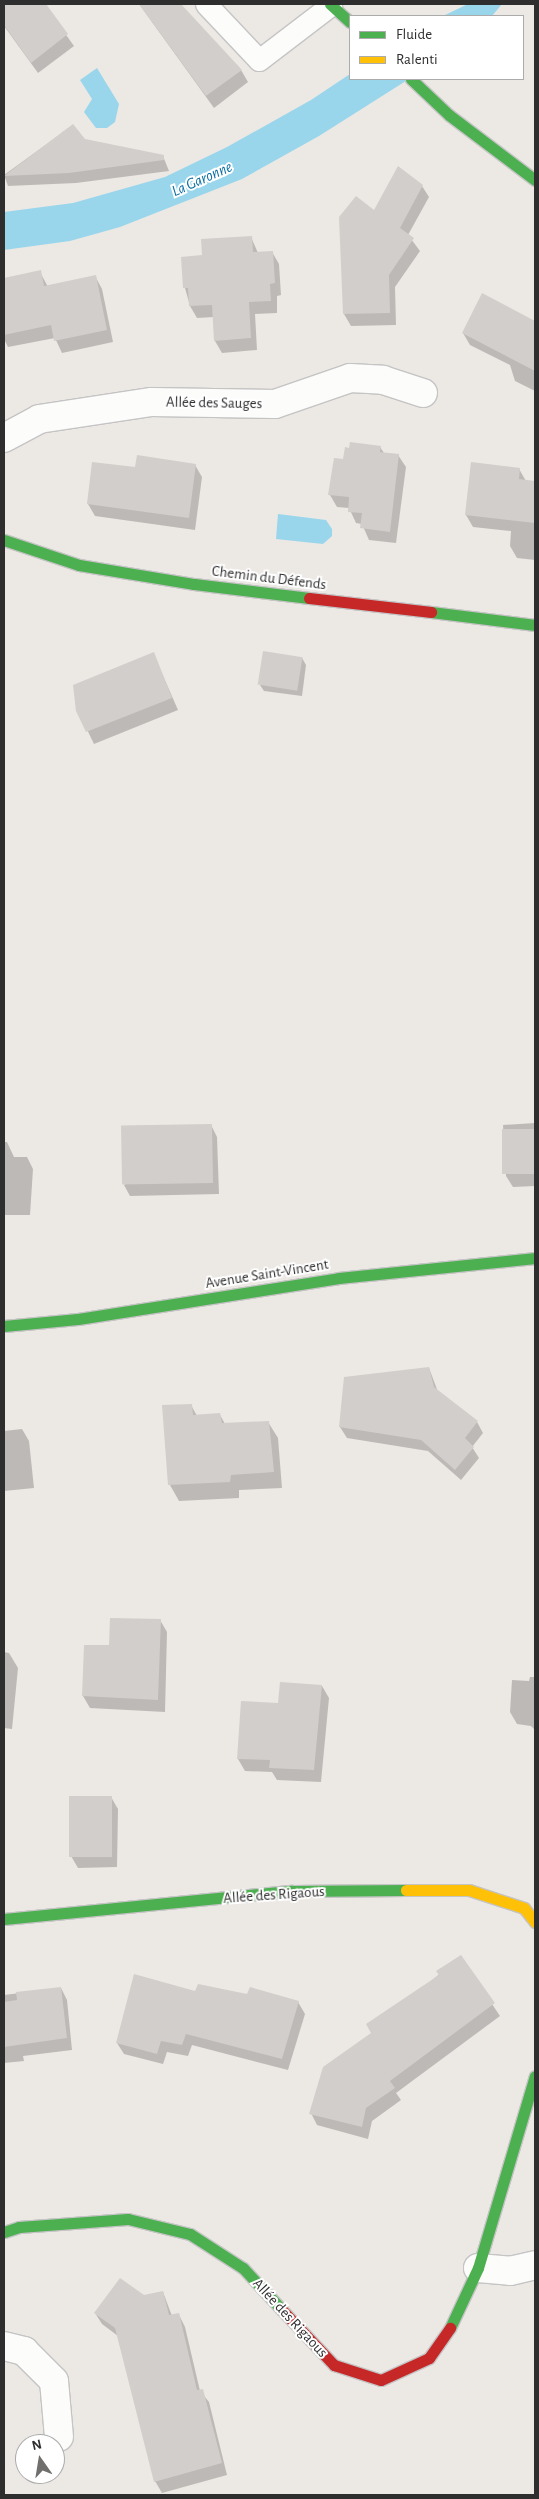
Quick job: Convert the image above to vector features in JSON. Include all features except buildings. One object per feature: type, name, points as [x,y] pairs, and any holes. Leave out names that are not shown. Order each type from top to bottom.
[{"type":"street","points":[[331,5],[349,21]]},
{"type":"street","points":[[412,80],[450,115],[535,180]]},
{"type":"street","name":"Allée des Sauges","points":[[4,438],[39,419],[152,402],[275,404],[350,378],[383,380],[423,393]]},
{"type":"street","name":"Chemin du Défends","points":[[4,540],[79,566],[194,584],[535,625]]},
{"type":"street","name":"Avenue Saint-Vincent","points":[[4,1326],[78,1319],[339,1278],[535,1258]]},
{"type":"street","name":"Allée des Rigaous","points":[[4,1919],[292,1891],[469,1890],[524,1908],[535,1922]]},
{"type":"street","name":"Allée des Rigaous","points":[[4,2232],[19,2227],[128,2220],[190,2234],[243,2268],[334,2365],[381,2380],[429,2358],[456,2319],[478,2268],[535,2076]]},
{"type":"street","points":[[478,2268],[510,2271],[535,2265]]},
{"type":"street","points":[[4,2346],[24,2351],[54,2381],[59,2434]]},
{"type":"lane","points":[[206,4],[259,60],[331,5]]},
{"type":"water","points":[[468,4],[502,4],[493,15],[445,15]]},
{"type":"water","points":[[97,68],[119,104],[115,122],[107,128],[96,128],[84,112],[92,99],[80,80]]},
{"type":"water","name":"La Garonne","points":[[349,75],[349,80],[407,80],[319,136],[242,179],[120,227],[70,241],[4,250],[4,212],[73,203],[165,177],[227,147],[311,100]]},
{"type":"water","points":[[278,514],[326,520],[332,529],[332,536],[323,544],[276,539]]},
{"type":"traffic: fast","points":[[330,4],[349,21]]},
{"type":"traffic: fast","points":[[412,80],[449,115],[535,180]]},
{"type":"traffic: fast","points":[[4,540],[79,565],[194,584],[309,598]]},
{"type":"traffic: fast","points":[[431,612],[535,625]]},
{"type":"traffic: fast","points":[[4,1326],[78,1319],[339,1278],[535,1258]]},
{"type":"traffic: fast","points":[[4,1919],[292,1891],[406,1890]]},
{"type":"traffic: fast","points":[[450,2328],[478,2268],[535,2076]]},
{"type":"traffic: fast","points":[[4,2232],[19,2227],[128,2219],[190,2234],[243,2268],[282,2310]]},
{"type":"traffic: slow","points":[[406,1890],[469,1890],[524,1908],[535,1922]]},
{"type":"traffic: jam","points":[[309,598],[431,612]]},
{"type":"traffic: jam","points":[[282,2310],[334,2365],[381,2380],[429,2358],[450,2328]]}]
